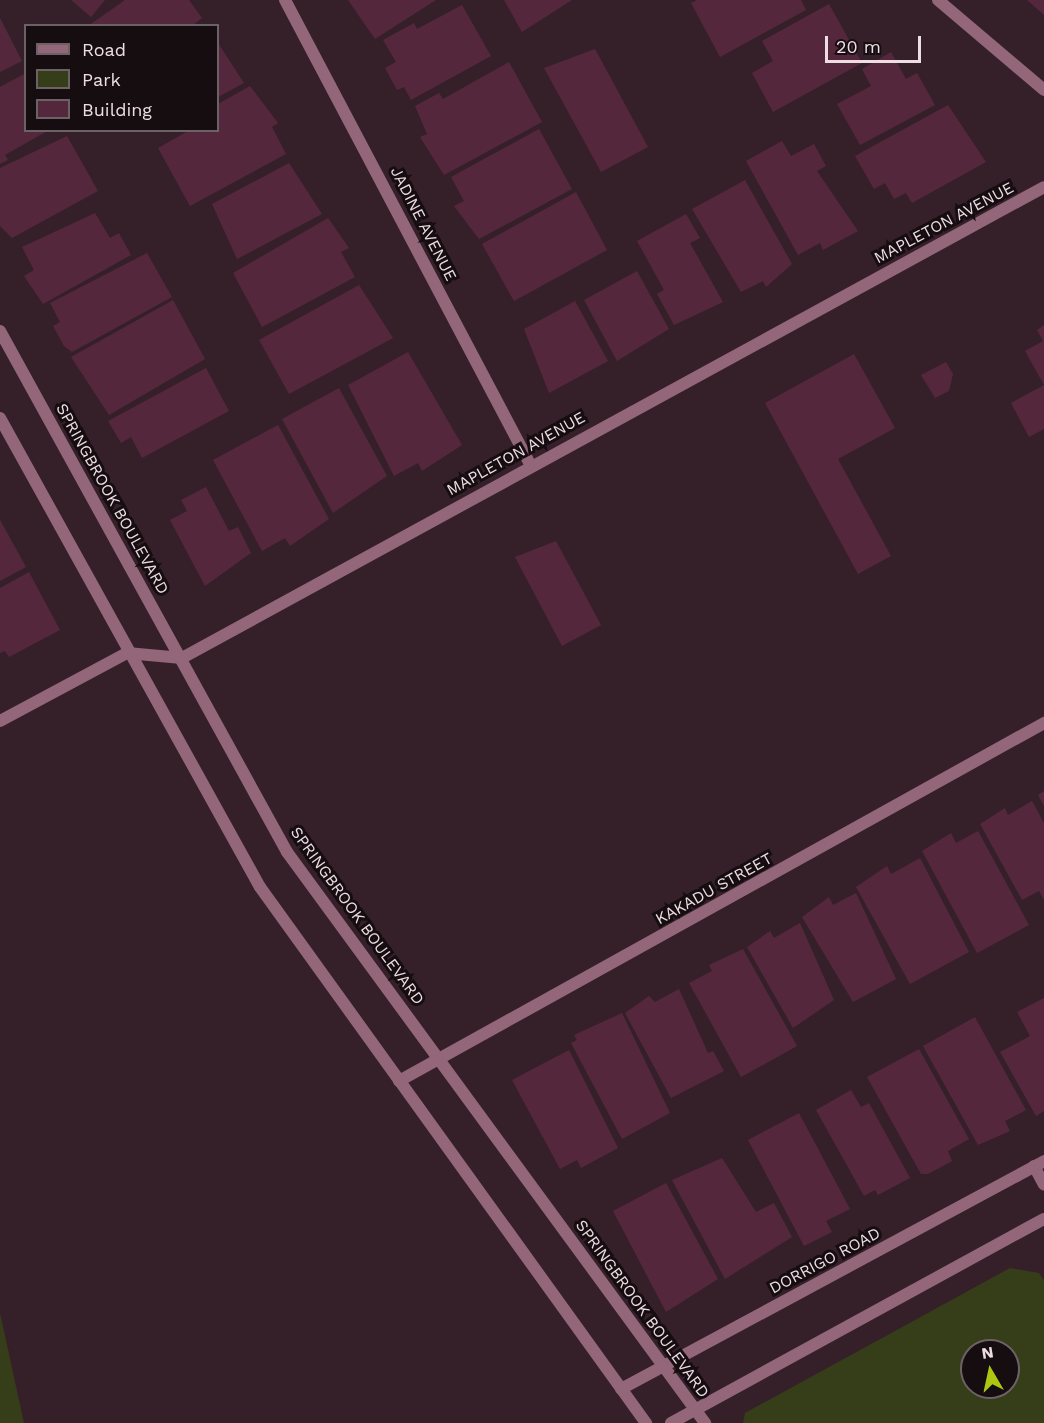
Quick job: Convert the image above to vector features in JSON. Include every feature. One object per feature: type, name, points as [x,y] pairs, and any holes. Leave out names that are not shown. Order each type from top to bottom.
[{"type":"street","name":"JADINE AVENUE","points":[[285,0],[530,464]]},
{"type":"street","points":[[938,0],[1044,90]]},
{"type":"street","name":"MAPLETON AVENUE","points":[[182,658],[530,464],[1044,187]]},
{"type":"street","name":"SPRINGBROOK BOULEVARD","points":[[0,331],[287,852],[705,1423]]},
{"type":"street","points":[[0,418],[127,653],[260,887],[646,1423]]},
{"type":"street","points":[[0,721],[127,653],[182,658]]},
{"type":"street","name":"KAKADU STREET","points":[[399,1081],[442,1061],[1044,723]]},
{"type":"street","points":[[1039,1163],[1044,1185]]},
{"type":"street","name":"DORRIGO ROAD","points":[[621,1389],[1039,1163]]},
{"type":"street","points":[[671,1423],[1044,1219]]},
{"type":"green space","points":[[1010,1268],[1039,1273],[1044,1280],[1044,1423],[743,1423],[745,1413]]},
{"type":"green space","points":[[0,1313],[24,1423],[0,1423]]},
{"type":"building","points":[[71,0],[105,0],[91,17]]},
{"type":"building","points":[[125,0],[189,0],[202,18],[194,24],[91,24]]},
{"type":"building","points":[[348,0],[436,0],[375,39]]},
{"type":"building","points":[[504,0],[572,0],[522,32]]},
{"type":"building","points":[[697,0],[801,0],[806,10],[720,57],[691,3]]},
{"type":"building","points":[[1027,0],[1044,0],[1044,15]]},
{"type":"building","points":[[829,4],[862,63],[773,112],[752,73],[773,61],[762,41]]},
{"type":"building","points":[[462,5],[491,56],[411,100],[404,87],[397,90],[385,68],[396,62],[383,40],[414,23],[417,29]]},
{"type":"building","points":[[0,18],[22,61],[0,72]]},
{"type":"building","points":[[219,45],[244,83],[219,96]]},
{"type":"building","points":[[595,49],[648,147],[601,172],[544,68]]},
{"type":"building","points":[[891,52],[906,79],[917,73],[935,105],[860,145],[837,104],[871,86],[862,69]]},
{"type":"building","points":[[509,62],[542,122],[444,175],[420,137],[427,134],[415,106],[439,93],[443,99]]},
{"type":"building","points":[[24,74],[24,132],[45,132],[5,155],[8,160],[0,164],[0,87]]},
{"type":"building","points":[[250,86],[278,123],[272,127],[286,154],[190,206],[158,148],[186,132],[219,132],[219,103]]},
{"type":"building","points":[[948,105],[986,162],[912,203],[906,193],[894,199],[885,183],[874,189],[855,156]]},
{"type":"building","points":[[539,129],[572,189],[479,239],[454,206],[464,201],[451,177]]},
{"type":"building","points":[[67,136],[98,191],[12,238],[0,226],[0,168]]},
{"type":"building","points":[[782,141],[791,156],[814,144],[826,166],[817,171],[858,231],[823,250],[820,243],[798,255],[746,161]]},
{"type":"building","points":[[289,163],[322,214],[237,259],[212,204]]},
{"type":"building","points":[[745,180],[792,264],[766,287],[763,281],[741,292],[692,209]]},
{"type":"building","points":[[576,192],[607,250],[514,301],[482,244]]},
{"type":"building","points":[[95,213],[110,238],[119,233],[131,255],[43,304],[24,276],[34,270],[22,247]]},
{"type":"building","points":[[686,214],[700,238],[690,243],[723,302],[674,325],[657,294],[664,290],[637,241]]},
{"type":"building","points":[[328,218],[349,248],[341,252],[355,277],[262,327],[233,273]]},
{"type":"building","points":[[147,253],[172,297],[72,352],[64,346],[53,326],[60,322],[50,303]]},
{"type":"building","points":[[637,271],[669,329],[617,361],[584,300]]},
{"type":"building","points":[[359,285],[393,338],[289,394],[259,340]]},
{"type":"building","points":[[173,300],[205,359],[109,415],[71,357]]},
{"type":"building","points":[[575,301],[608,361],[549,393],[524,329]]},
{"type":"building","points":[[1044,325],[1044,385],[1025,351],[1043,341],[1037,330]]},
{"type":"building","points":[[408,352],[462,445],[422,471],[418,463],[394,476],[348,385]]},
{"type":"building","points":[[854,354],[895,428],[838,459],[891,556],[858,574],[765,403]]},
{"type":"building","points":[[946,362],[953,374],[949,391],[935,398],[921,375]]},
{"type":"building","points":[[206,368],[229,411],[142,458],[131,437],[121,443],[108,421]]},
{"type":"building","points":[[1044,385],[1044,429],[1029,437],[1011,403]]},
{"type":"building","points":[[339,388],[387,476],[333,513],[282,419]]},
{"type":"building","points":[[278,425],[329,519],[290,546],[285,538],[262,551],[213,460]]},
{"type":"building","points":[[206,487],[229,531],[238,527],[251,553],[205,586],[170,520],[187,511],[181,500]]},
{"type":"building","points":[[0,520],[26,567],[0,581]]},
{"type":"building","points":[[556,541],[601,625],[562,646],[515,557]]},
{"type":"building","points":[[29,572],[60,630],[9,657],[5,651],[0,653],[0,588]]},
{"type":"building","points":[[1044,791],[1044,806],[1038,795]]},
{"type":"building","points":[[1032,801],[1044,823],[1044,900],[1039,891],[1022,900],[980,824],[1005,808],[1008,815]]},
{"type":"building","points":[[978,831],[1029,925],[977,953],[922,851],[951,833],[956,843]]},
{"type":"building","points":[[920,858],[969,952],[910,984],[856,887],[887,866],[891,874]]},
{"type":"building","points":[[856,893],[896,979],[853,1002],[802,917],[829,897],[833,905]]},
{"type":"building","points":[[800,923],[834,1000],[793,1028],[747,947],[770,931],[774,938]]},
{"type":"building","points":[[743,949],[797,1046],[741,1077],[689,983],[712,971],[709,965]]},
{"type":"building","points":[[679,989],[708,1053],[713,1051],[724,1071],[671,1098],[625,1013],[649,996],[655,1002]]},
{"type":"building","points":[[1044,998],[1044,1111],[1036,1116],[1000,1052],[1030,1036],[1017,1012]]},
{"type":"building","points":[[622,1013],[670,1113],[622,1139],[571,1043],[577,1040],[574,1035]]},
{"type":"building","points":[[975,1017],[1026,1110],[1005,1121],[1010,1131],[978,1145],[923,1046]]},
{"type":"building","points":[[919,1049],[969,1139],[948,1151],[952,1161],[928,1174],[921,1174],[867,1077]]},
{"type":"building","points":[[569,1050],[618,1148],[581,1168],[577,1160],[560,1169],[512,1080]]},
{"type":"building","points":[[851,1090],[861,1107],[869,1103],[910,1178],[878,1195],[875,1190],[864,1196],[816,1110]]},
{"type":"building","points":[[799,1113],[850,1209],[826,1221],[832,1232],[804,1246],[748,1140]]},
{"type":"building","points":[[722,1158],[756,1212],[774,1203],[792,1237],[725,1279],[672,1180]]},
{"type":"building","points":[[666,1183],[718,1279],[666,1312],[613,1211]]}]
